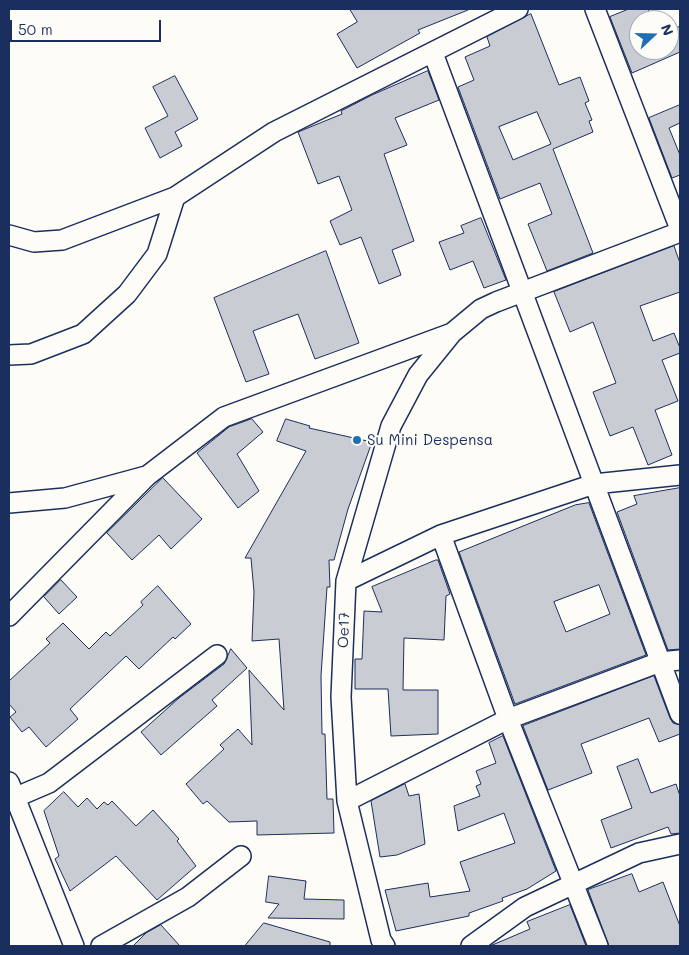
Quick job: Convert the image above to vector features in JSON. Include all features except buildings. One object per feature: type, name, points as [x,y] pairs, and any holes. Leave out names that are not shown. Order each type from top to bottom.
[{"type":"street","points":[[9,235],[34,242],[62,240],[175,198],[274,132],[518,9]]},
{"type":"street","points":[[9,616],[147,476],[224,417],[452,333],[481,309],[521,290],[680,230],[595,9]]},
{"type":"street","points":[[433,53],[680,714]]},
{"type":"street","points":[[9,355],[32,354],[83,334],[127,294],[157,254],[175,198]]},
{"type":"street","name":"Oe17","points":[[380,944],[347,801],[341,697],[346,581],[391,426],[418,375],[452,333]]},
{"type":"street","points":[[346,581],[441,535],[594,484],[680,475]]},
{"type":"street","points":[[9,503],[65,498],[147,476]]},
{"type":"street","points":[[441,535],[508,719],[598,946]]},
{"type":"street","points":[[74,946],[11,790],[49,783],[216,655]]},
{"type":"street","points":[[347,801],[508,719],[660,662],[680,660]]},
{"type":"street","points":[[471,946],[525,907],[639,853],[680,844]]},
{"type":"street","points":[[101,946],[188,897],[241,856]]},
{"type":"place","name":"Su Mini Despensa","points":[[357,440]]}]
